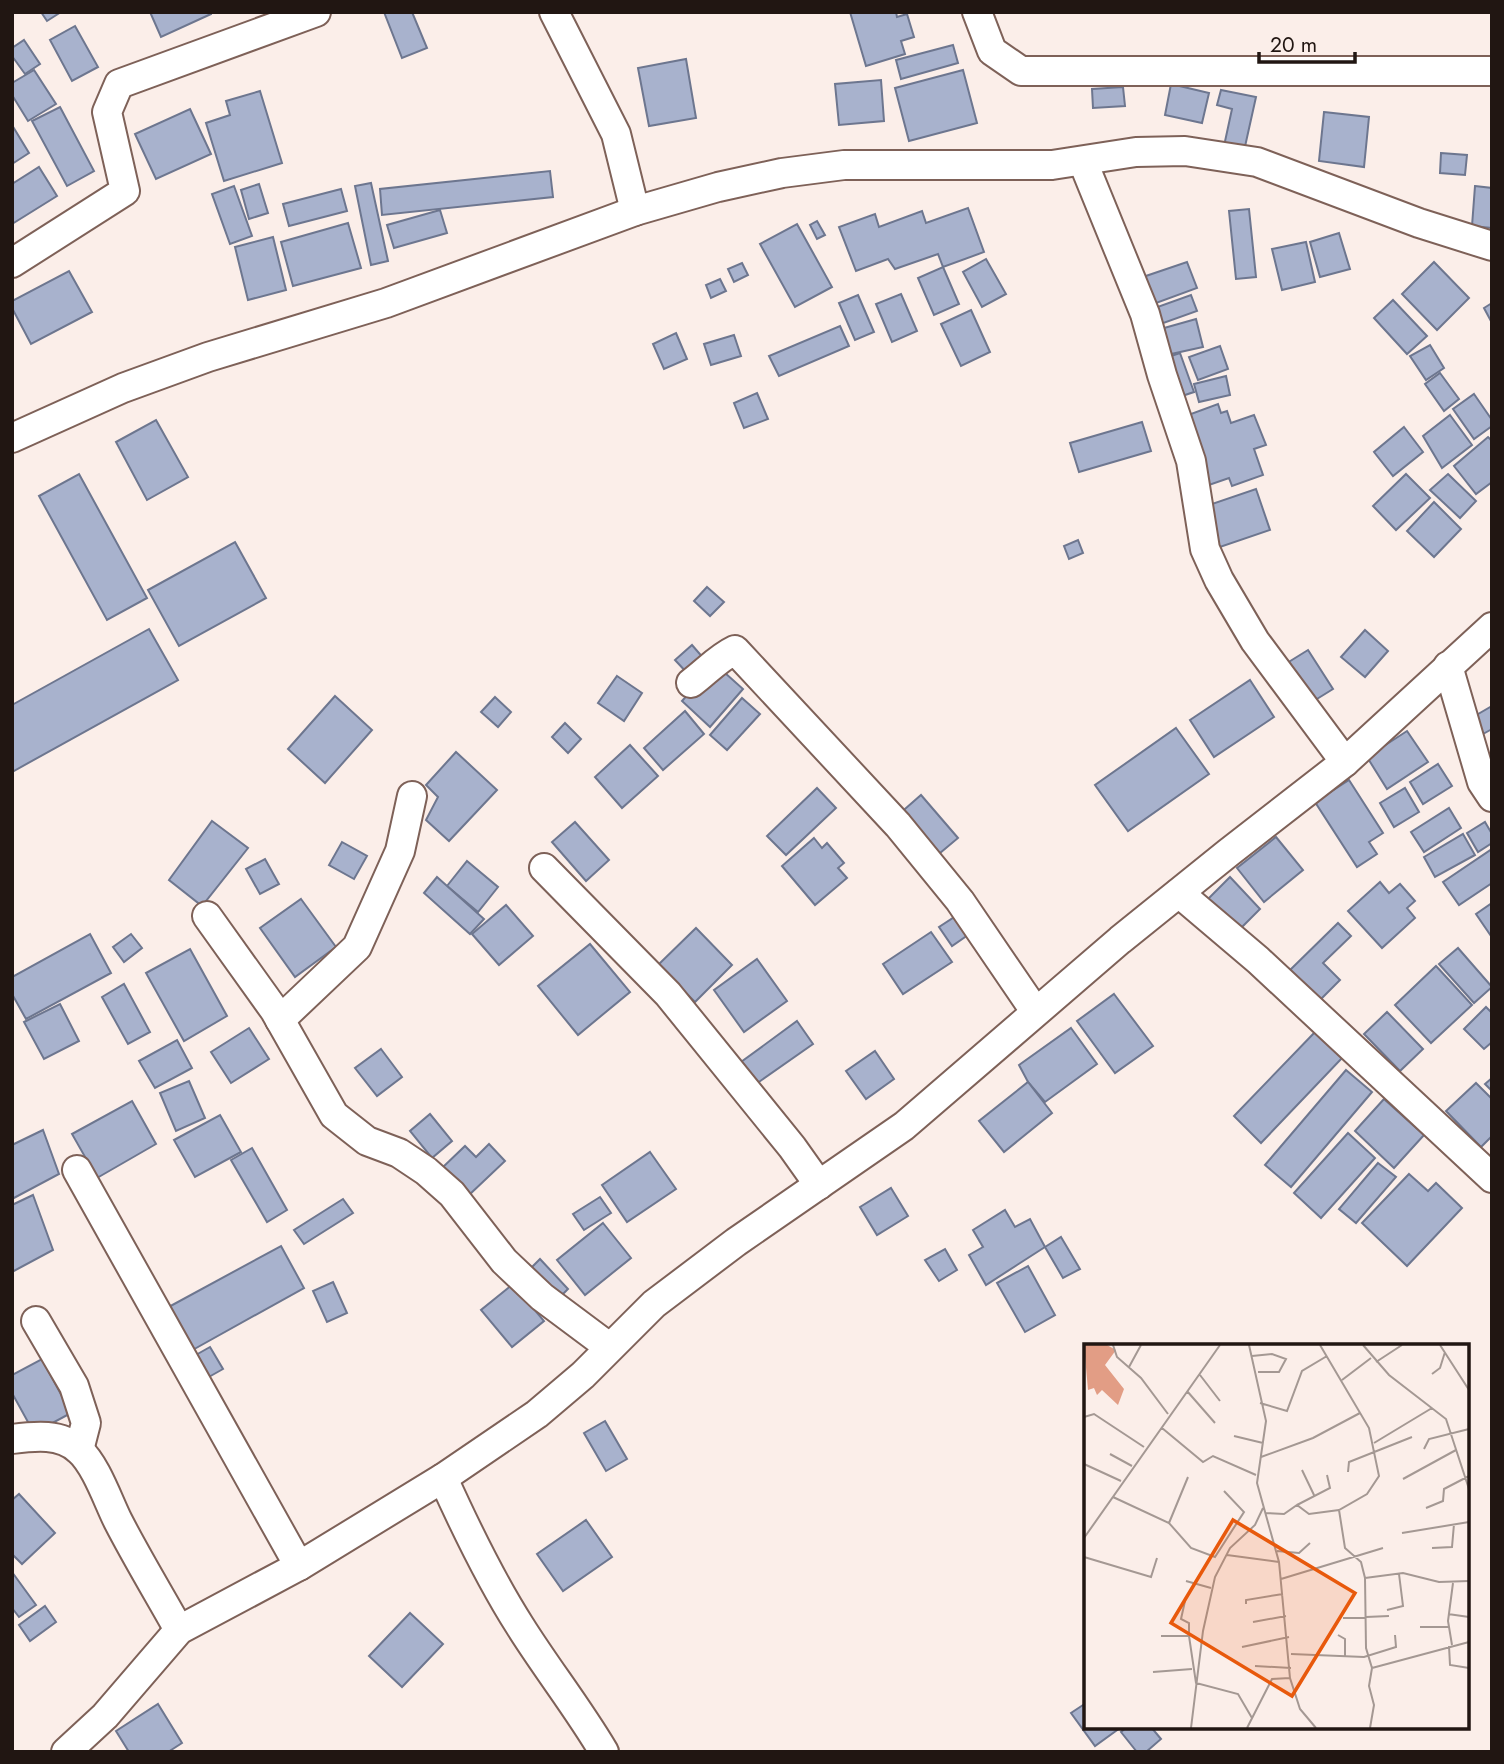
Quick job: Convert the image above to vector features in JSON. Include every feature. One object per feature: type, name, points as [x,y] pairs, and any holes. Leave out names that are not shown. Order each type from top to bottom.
[{"type":"street","points":[[12,263],[125,191],[107,112],[119,84],[316,12]]},
{"type":"street","points":[[554,12],[616,134],[635,211]]},
{"type":"street","points":[[977,12],[992,51],[1021,71],[1492,71]]},
{"type":"street","points":[[12,438],[123,388],[208,357],[386,303],[635,211],[718,187],[782,173],[844,165],[1052,165],[1136,152],[1185,150],[1257,162],[1419,223],[1492,246]]},
{"type":"street","points":[[1083,162],[1145,314],[1191,461],[1205,549],[1219,580],[1255,641],[1345,762]]},
{"type":"street","points":[[66,1752],[105,1716],[179,1630],[299,1566],[443,1478],[537,1414],[583,1375],[654,1304],[736,1242],[904,1126],[1035,1011],[1345,762],[1492,627]]},
{"type":"street","points":[[691,683],[720,657],[735,650],[906,834],[960,901],[1035,1011]]},
{"type":"street","points":[[1448,666],[1482,782],[1492,797]]},
{"type":"street","points":[[280,1020],[356,947],[400,851],[412,796]]},
{"type":"street","points":[[544,868],[667,994],[712,1046],[819,1185]]},
{"type":"street","points":[[1179,893],[1258,960],[1492,1178]]},
{"type":"street","points":[[207,916],[280,1020],[334,1115],[367,1141],[399,1153],[426,1171],[452,1194],[504,1261],[542,1297],[609,1347]]},
{"type":"street","points":[[77,1170],[299,1566]]},
{"type":"street","points":[[36,1321],[74,1385],[86,1423],[79,1450]]},
{"type":"street","points":[[12,1438],[56,1437],[79,1450],[92,1467],[119,1523],[179,1630]]},
{"type":"street","points":[[443,1478],[473,1545],[520,1627],[580,1711],[604,1752]]},
{"type":"building","points":[[41,12],[61,12],[47,21]]},
{"type":"building","points":[[150,12],[211,12],[211,14],[161,37]]},
{"type":"building","points":[[384,12],[412,12],[427,48],[402,58]]},
{"type":"building","points":[[850,12],[896,12],[897,17],[907,14],[914,37],[901,41],[905,54],[866,66]]},
{"type":"building","points":[[75,26],[98,67],[72,81],[50,40]]},
{"type":"building","points":[[24,40],[40,64],[25,74],[12,56],[12,48]]},
{"type":"building","points":[[953,45],[958,63],[901,79],[896,60]]},
{"type":"building","points":[[686,59],[696,118],[649,126],[638,68]]},
{"type":"building","points":[[34,70],[56,104],[28,121],[12,95],[12,83]]},
{"type":"building","points":[[963,70],[977,123],[909,141],[895,88]]},
{"type":"building","points":[[881,80],[884,121],[839,125],[835,84]]},
{"type":"building","points":[[1171,84],[1209,93],[1202,123],[1165,115]]},
{"type":"building","points":[[1123,87],[1125,106],[1093,108],[1092,89]]},
{"type":"building","points":[[1221,90],[1256,97],[1244,151],[1224,146],[1232,109],[1217,105]]},
{"type":"building","points":[[260,91],[282,163],[224,181],[206,123],[230,115],[226,101]]},
{"type":"building","points":[[60,107],[94,171],[67,186],[32,121]]},
{"type":"building","points":[[190,109],[211,154],[156,179],[135,134]]},
{"type":"building","points":[[1324,112],[1369,117],[1364,167],[1319,161]]},
{"type":"building","points":[[12,125],[29,153],[12,164]]},
{"type":"building","points":[[1441,153],[1467,155],[1465,175],[1440,173]]},
{"type":"building","points":[[39,167],[57,196],[12,224],[12,184]]},
{"type":"building","points":[[550,171],[553,197],[382,215],[380,189]]},
{"type":"building","points":[[371,183],[388,261],[371,265],[355,186]]},
{"type":"building","points":[[259,184],[268,213],[249,219],[241,190]]},
{"type":"building","points":[[234,186],[252,236],[230,244],[212,194]]},
{"type":"building","points":[[1475,186],[1492,188],[1492,228],[1472,226]]},
{"type":"building","points":[[341,189],[347,211],[289,226],[283,204]]},
{"type":"building","points":[[968,208],[984,252],[943,267],[938,254],[895,269],[888,259],[856,271],[839,227],[875,214],[879,227],[922,211],[926,223]]},
{"type":"building","points":[[1249,209],[1256,277],[1236,279],[1229,211]]},
{"type":"building","points":[[440,210],[447,233],[394,248],[387,225]]},
{"type":"building","points":[[817,221],[825,235],[817,239],[810,225]]},
{"type":"building","points":[[348,223],[361,268],[293,286],[281,242]]},
{"type":"building","points":[[797,224],[832,287],[795,307],[760,244]]},
{"type":"building","points":[[1339,233],[1350,269],[1320,277],[1310,242]]},
{"type":"building","points":[[273,237],[286,290],[248,300],[235,247]]},
{"type":"building","points":[[1306,242],[1315,282],[1282,290],[1272,249]]},
{"type":"building","points":[[986,259],[1006,294],[982,307],[963,272]]},
{"type":"building","points":[[1187,262],[1197,288],[1148,306],[1140,278]]},
{"type":"building","points":[[1434,262],[1469,298],[1437,330],[1402,294]]},
{"type":"building","points":[[742,263],[748,275],[734,282],[728,269]]},
{"type":"building","points":[[943,267],[959,304],[934,315],[918,278]]},
{"type":"building","points":[[69,271],[92,312],[31,344],[12,308],[12,301]]},
{"type":"building","points":[[720,279],[726,291],[711,298],[706,285]]},
{"type":"building","points":[[901,294],[917,331],[892,342],[876,304]]},
{"type":"building","points":[[858,295],[874,332],[855,340],[839,303]]},
{"type":"building","points":[[1191,295],[1197,311],[1155,326],[1149,310]]},
{"type":"building","points":[[1393,300],[1427,336],[1407,354],[1374,318]]},
{"type":"building","points":[[1492,303],[1492,323],[1484,308]]},
{"type":"building","points":[[971,310],[990,352],[961,366],[941,324]]},
{"type":"building","points":[[1196,319],[1203,347],[1162,356],[1157,330]]},
{"type":"building","points":[[840,326],[849,346],[779,376],[769,356]]},
{"type":"building","points":[[676,333],[687,359],[664,369],[653,344]]},
{"type":"building","points":[[734,335],[741,356],[711,365],[704,344]]},
{"type":"building","points":[[1430,345],[1444,368],[1426,380],[1410,356]]},
{"type":"building","points":[[1220,346],[1228,369],[1198,380],[1189,357]]},
{"type":"building","points":[[1180,353],[1194,392],[1173,399],[1159,360]]},
{"type":"building","points":[[1440,373],[1459,399],[1444,411],[1425,384]]},
{"type":"building","points":[[1226,376],[1230,395],[1199,402],[1194,384]]},
{"type":"building","points":[[757,393],[768,419],[744,428],[734,403]]},
{"type":"building","points":[[1474,394],[1492,420],[1492,426],[1474,439],[1453,409]]},
{"type":"building","points":[[1218,404],[1221,413],[1227,411],[1231,423],[1254,415],[1266,445],[1254,449],[1263,475],[1232,486],[1229,478],[1206,486],[1180,418]]},
{"type":"building","points":[[1450,415],[1472,445],[1442,468],[1423,436]]},
{"type":"building","points":[[156,420],[188,477],[147,500],[116,442]]},
{"type":"building","points":[[1142,422],[1151,451],[1079,472],[1070,443]]},
{"type":"building","points":[[1404,427],[1423,452],[1393,476],[1374,452]]},
{"type":"building","points":[[1488,437],[1492,441],[1492,482],[1476,494],[1454,466]]},
{"type":"building","points":[[79,474],[147,598],[107,620],[39,496]]},
{"type":"building","points":[[1406,474],[1430,498],[1396,530],[1373,506]]},
{"type":"building","points":[[1448,474],[1476,501],[1460,518],[1430,490]]},
{"type":"building","points":[[1256,489],[1270,530],[1217,548],[1203,507]]},
{"type":"building","points":[[1434,502],[1461,529],[1434,557],[1407,531]]},
{"type":"building","points":[[1078,540],[1083,553],[1069,559],[1064,546]]},
{"type":"building","points":[[235,542],[266,598],[179,646],[148,590]]},
{"type":"building","points":[[707,587],[724,602],[710,616],[694,601]]},
{"type":"building","points":[[149,629],[178,680],[12,772],[12,705]]},
{"type":"building","points":[[1365,630],[1388,651],[1365,677],[1341,657]]},
{"type":"building","points":[[692,645],[705,660],[689,675],[675,660]]},
{"type":"building","points":[[1308,650],[1333,689],[1304,707],[1279,668]]},
{"type":"building","points":[[715,664],[743,689],[710,727],[682,701]]},
{"type":"building","points":[[617,676],[642,693],[624,721],[598,703]]},
{"type":"building","points":[[1250,680],[1274,717],[1214,757],[1190,720]]},
{"type":"building","points":[[335,696],[372,730],[325,783],[288,749]]},
{"type":"building","points":[[495,697],[511,712],[498,727],[481,712]]},
{"type":"building","points":[[742,698],[760,714],[727,750],[710,735]]},
{"type":"building","points":[[1492,706],[1492,729],[1483,734],[1473,717]]},
{"type":"building","points":[[685,711],[704,734],[663,770],[644,748]]},
{"type":"building","points":[[565,723],[581,739],[568,753],[552,737]]},
{"type":"building","points":[[1176,728],[1209,774],[1128,831],[1095,785]]},
{"type":"building","points":[[1407,731],[1428,762],[1387,789],[1367,757]]},
{"type":"building","points":[[630,745],[658,776],[622,808],[595,777]]},
{"type":"building","points":[[456,752],[497,790],[449,841],[426,820],[438,797],[426,785]]},
{"type":"building","points":[[1438,764],[1452,786],[1423,804],[1410,782]]},
{"type":"building","points":[[1349,780],[1383,833],[1369,842],[1377,854],[1357,867],[1315,802]]},
{"type":"building","points":[[817,788],[836,808],[786,855],[767,836]]},
{"type":"building","points":[[1405,788],[1419,812],[1394,827],[1380,803]]},
{"type":"building","points":[[921,795],[958,838],[934,858],[898,815]]},
{"type":"building","points":[[1449,808],[1461,828],[1424,852],[1411,832]]},
{"type":"building","points":[[212,821],[248,848],[202,906],[169,880]]},
{"type":"building","points":[[575,822],[609,860],[586,881],[552,842]]},
{"type":"building","points":[[1485,822],[1492,834],[1492,843],[1478,852],[1467,833]]},
{"type":"building","points":[[1463,834],[1475,855],[1435,877],[1424,857]]},
{"type":"building","points":[[1276,837],[1303,870],[1264,902],[1237,868]]},
{"type":"building","points":[[814,838],[822,848],[827,843],[844,863],[838,868],[847,878],[815,905],[782,866]]},
{"type":"building","points":[[342,842],[367,856],[354,879],[329,865]]},
{"type":"building","points":[[1492,849],[1492,883],[1459,905],[1443,882]]},
{"type":"building","points":[[265,859],[279,884],[260,894],[246,869]]},
{"type":"building","points":[[467,861],[498,887],[478,912],[447,886]]},
{"type":"building","points":[[437,877],[484,919],[470,934],[424,893]]},
{"type":"building","points":[[1230,877],[1260,909],[1238,931],[1207,900]]},
{"type":"building","points":[[1380,882],[1389,893],[1400,884],[1415,901],[1407,908],[1415,918],[1382,948],[1348,911]]},
{"type":"building","points":[[301,899],[336,947],[295,977],[260,928]]},
{"type":"building","points":[[1492,903],[1492,936],[1491,936],[1476,914]]},
{"type":"building","points":[[506,905],[533,936],[499,965],[472,934]]},
{"type":"building","points":[[956,916],[968,935],[952,946],[939,927]]},
{"type":"building","points":[[1338,923],[1351,936],[1323,963],[1340,980],[1319,1001],[1289,971]]},
{"type":"building","points":[[696,928],[732,965],[695,1002],[658,965]]},
{"type":"building","points":[[931,932],[952,962],[903,994],[883,964]]},
{"type":"building","points":[[90,934],[111,973],[26,1019],[12,994],[12,977]]},
{"type":"building","points":[[131,934],[142,948],[124,962],[113,947]]},
{"type":"building","points":[[590,944],[630,992],[578,1035],[538,986]]},
{"type":"building","points":[[1458,948],[1492,987],[1474,1003],[1439,964]]},
{"type":"building","points":[[190,949],[227,1016],[184,1041],[146,973]]},
{"type":"building","points":[[757,959],[787,1001],[744,1032],[714,990]]},
{"type":"building","points":[[1436,966],[1472,1005],[1431,1043],[1395,1005]]},
{"type":"building","points":[[124,984],[150,1032],[128,1044],[102,997]]},
{"type":"building","points":[[1114,994],[1153,1046],[1115,1073],[1077,1021]]},
{"type":"building","points":[[60,1004],[79,1041],[44,1059],[24,1022]]},
{"type":"building","points":[[1486,1007],[1492,1013],[1492,1042],[1484,1049],[1464,1029]]},
{"type":"building","points":[[1387,1012],[1423,1049],[1400,1071],[1364,1034]]},
{"type":"building","points":[[797,1021],[813,1044],[756,1084],[741,1062]]},
{"type":"building","points":[[249,1028],[269,1059],[231,1083],[211,1052]]},
{"type":"building","points":[[1071,1028],[1097,1064],[1045,1102],[1028,1082],[1019,1065]]},
{"type":"building","points":[[1316,1031],[1343,1057],[1261,1143],[1234,1116]]},
{"type":"building","points":[[177,1040],[192,1068],[155,1088],[139,1061]]},
{"type":"building","points":[[381,1049],[402,1077],[377,1096],[355,1068]]},
{"type":"building","points":[[875,1051],[894,1079],[866,1099],[846,1071]]},
{"type":"building","points":[[1346,1070],[1372,1092],[1291,1187],[1265,1165]]},
{"type":"building","points":[[1492,1078],[1492,1091],[1485,1084]]},
{"type":"building","points":[[189,1081],[205,1118],[176,1131],[160,1093]]},
{"type":"building","points":[[1028,1082],[1052,1113],[1004,1152],[979,1121]]},
{"type":"building","points":[[1476,1083],[1492,1099],[1492,1136],[1481,1147],[1446,1111]]},
{"type":"building","points":[[1384,1099],[1424,1135],[1394,1168],[1355,1131]]},
{"type":"building","points":[[132,1101],[156,1144],[97,1178],[72,1134]]},
{"type":"building","points":[[430,1114],[452,1141],[432,1158],[410,1131]]},
{"type":"building","points":[[220,1115],[241,1152],[195,1177],[174,1140]]},
{"type":"building","points":[[43,1130],[59,1174],[12,1199],[12,1145]]},
{"type":"building","points":[[1348,1133],[1375,1158],[1321,1218],[1294,1193]]},
{"type":"building","points":[[489,1144],[505,1161],[469,1195],[443,1167],[465,1146],[476,1157]]},
{"type":"building","points":[[252,1148],[287,1210],[267,1222],[231,1160]]},
{"type":"building","points":[[650,1152],[676,1189],[627,1222],[602,1185]]},
{"type":"building","points":[[1378,1163],[1396,1177],[1356,1223],[1339,1209]]},
{"type":"building","points":[[1409,1174],[1428,1191],[1436,1183],[1462,1208],[1407,1266],[1362,1223]]},
{"type":"building","points":[[891,1188],[908,1216],[877,1235],[860,1207]]},
{"type":"building","points":[[33,1195],[53,1250],[12,1272],[12,1205]]},
{"type":"building","points":[[600,1197],[611,1213],[584,1230],[573,1214]]},
{"type":"building","points":[[343,1199],[353,1213],[304,1244],[294,1230]]},
{"type":"building","points":[[1005,1210],[1015,1227],[1030,1219],[1045,1247],[986,1285],[969,1255],[983,1247],[973,1230]]},
{"type":"building","points":[[603,1223],[631,1258],[585,1295],[557,1260]]},
{"type":"building","points":[[1061,1237],[1080,1269],[1063,1278],[1045,1247]]},
{"type":"building","points":[[281,1246],[304,1288],[189,1352],[165,1309]]},
{"type":"building","points":[[945,1249],[957,1270],[939,1281],[925,1260]]},
{"type":"building","points":[[540,1259],[568,1289],[557,1300],[528,1271]]},
{"type":"building","points":[[1028,1266],[1055,1315],[1025,1332],[997,1283]]},
{"type":"building","points":[[333,1282],[347,1313],[327,1322],[313,1291]]},
{"type":"building","points":[[513,1284],[544,1321],[512,1347],[481,1310]]},
{"type":"building","points":[[210,1347],[223,1369],[207,1378],[194,1356]]},
{"type":"building","points":[[42,1359],[71,1413],[34,1433],[12,1393],[12,1375]]},
{"type":"building","points":[[605,1421],[627,1459],[606,1471],[584,1433]]},
{"type":"building","points":[[19,1494],[55,1533],[22,1564],[12,1554],[12,1500]]},
{"type":"building","points":[[586,1520],[612,1557],[563,1591],[537,1554]]},
{"type":"building","points":[[12,1572],[36,1605],[19,1617],[12,1608]]},
{"type":"building","points":[[45,1606],[56,1622],[30,1641],[19,1625]]},
{"type":"building","points":[[410,1613],[443,1644],[402,1687],[369,1656]]},
{"type":"building","points":[[158,1704],[182,1743],[168,1752],[129,1752],[116,1731]]},
{"type":"building","points":[[1084,1704],[1084,1729],[1119,1729],[1095,1746],[1071,1713]]},
{"type":"building","points":[[1125,1729],[1153,1729],[1161,1739],[1146,1752],[1137,1752],[1121,1732]]}]
